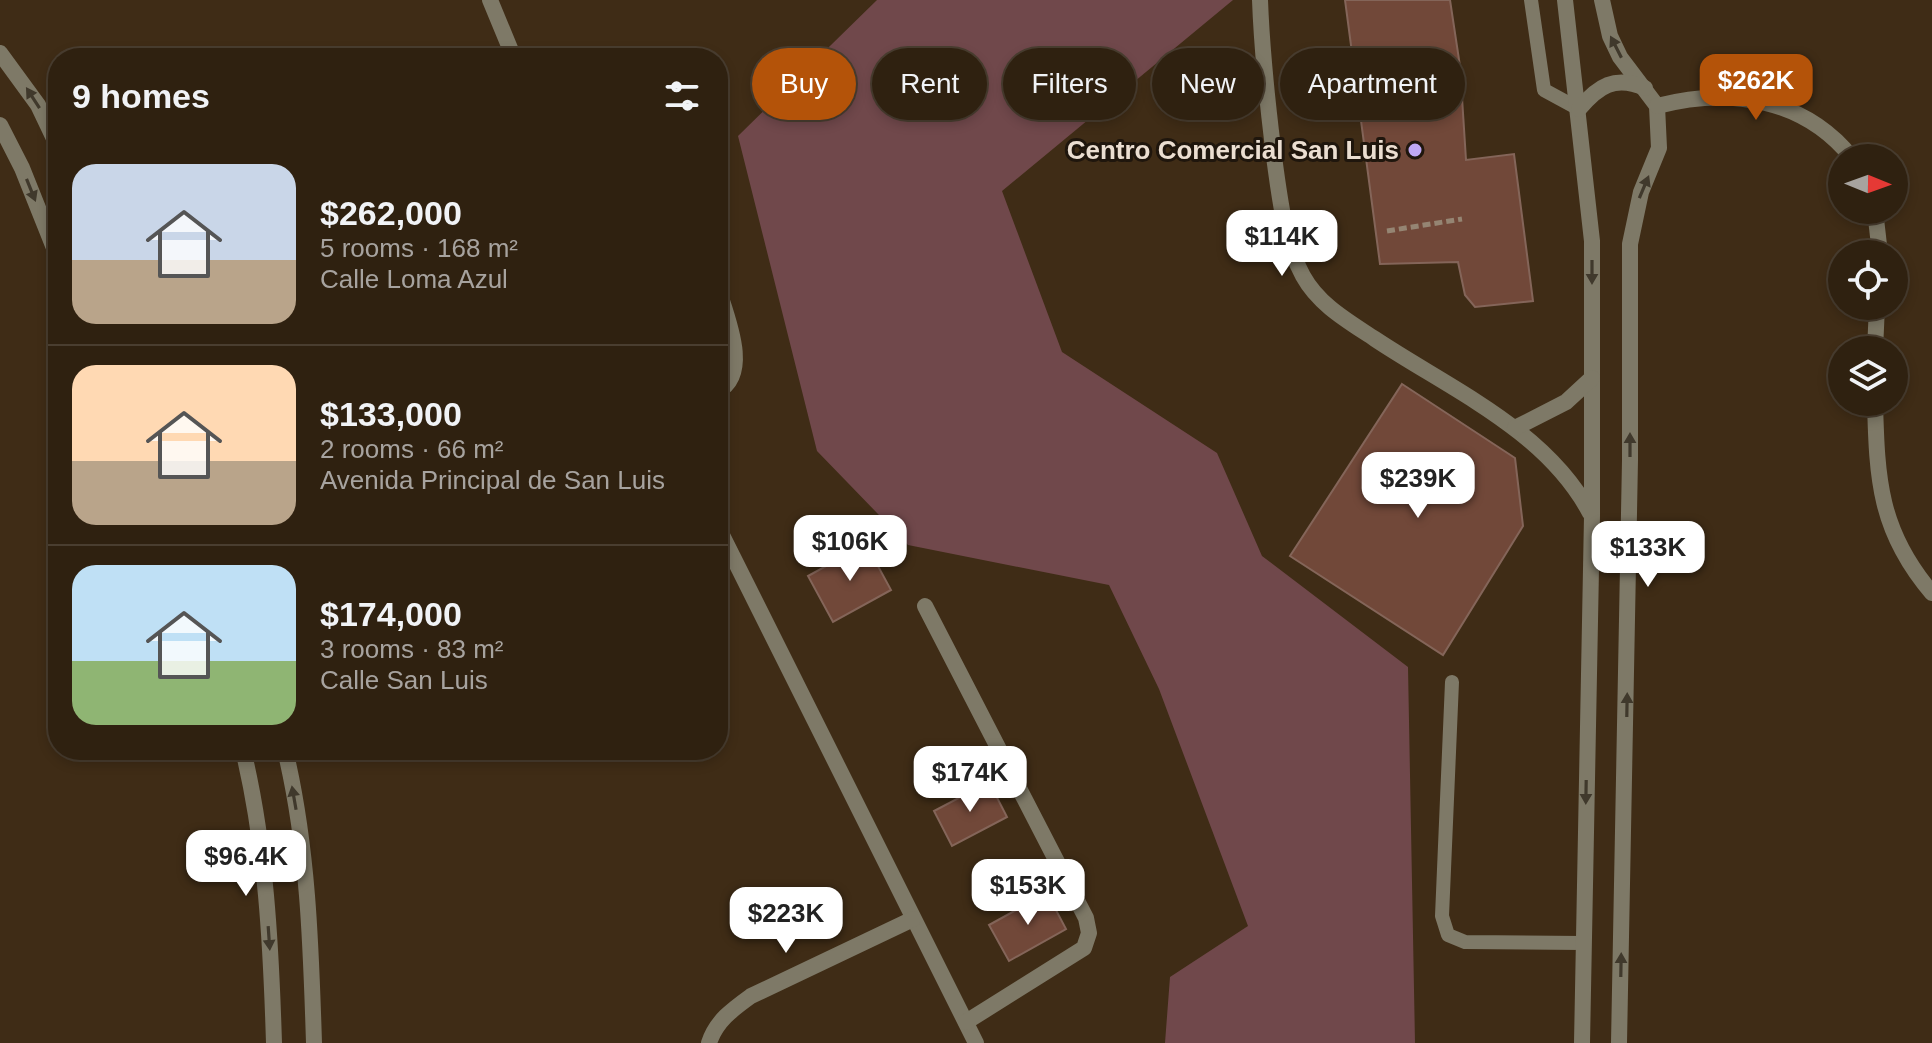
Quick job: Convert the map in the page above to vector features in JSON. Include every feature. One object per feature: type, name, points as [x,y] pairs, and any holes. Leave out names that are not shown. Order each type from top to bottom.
[{"type":"street","points":[[490,0],[510,48]]},
{"type":"street","points":[[1260,0],[1263,76],[1279,188],[1287,231],[1302,276],[1327,307],[1515,428],[1562,471],[1578,490],[1592,516]]},
{"type":"street","points":[[1565,0],[1592,241],[1592,516],[1582,1043]]},
{"type":"street","points":[[1602,0],[1610,36],[1620,57],[1657,106],[1659,148],[1641,192],[1630,244],[1630,460],[1619,1043]]},
{"type":"street","points":[[0,53],[38,105],[48,126]]},
{"type":"street","points":[[1579,109],[1595,90],[1609,83],[1634,83],[1645,88]]},
{"type":"street","points":[[1657,106],[1686,98],[1776,103],[1807,116],[1839,144]]},
{"type":"street","points":[[0,125],[22,168],[48,233]]},
{"type":"street","points":[[1515,428],[1566,402],[1592,378]]},
{"type":"street","points":[[1875,416],[1876,465],[1892,531],[1910,566],[1932,593]]},
{"type":"street","points":[[728,547],[976,1043]]},
{"type":"street","points":[[925,606],[1086,918],[1089,933],[1084,948],[966,1022]]},
{"type":"street","points":[[245,760],[258,827],[265,890],[274,1043]]},
{"type":"street","points":[[287,760],[298,818],[305,882],[314,1043]]},
{"type":"street","points":[[709,1043],[713,1031],[729,1012],[751,996],[913,919]]},
{"type":"lane","points":[[1531,0],[1544,90],[1579,109]]},
{"type":"lane","points":[[728,319],[734,340],[736,367],[728,381]]},
{"type":"lane","points":[[1452,682],[1442,916],[1448,935],[1465,942],[1583,943]]},
{"type":"path","points":[[1387,231],[1462,219]]},
{"type":"shaded area","points":[[877,0],[1233,0],[1175,48],[1152,48],[1152,67],[1136,80],[1136,48],[1003,48],[1003,120],[1088,120],[1002,191],[1062,352],[1217,453],[1262,556],[1408,667],[1415,1043],[1165,1043],[1170,977],[1248,926],[1159,689],[1109,585],[908,545],[817,451],[738,136],[754,120],[856,120],[856,48],[828,48]]},
{"type":"building","name":"Centro Comercial San Luis","points":[[1345,0],[1450,0],[1457,48],[1351,48]]},
{"type":"building","name":"Centro Comercial San Luis","points":[[1361,120],[1463,120],[1466,160],[1514,154],[1533,301],[1475,307],[1465,295],[1458,262],[1380,264]]},
{"type":"building","points":[[1402,384],[1515,458],[1523,526],[1443,655],[1290,556]]},
{"type":"building","points":[[866,544],[891,590],[833,622],[808,576]]},
{"type":"building","points":[[989,782],[1007,817],[952,846],[934,811]]},
{"type":"building","points":[[1047,893],[1066,929],[1009,961],[989,925]]},
{"type":"place","name":"Centro Comercial San Luis","points":[[1415,150]]}]
